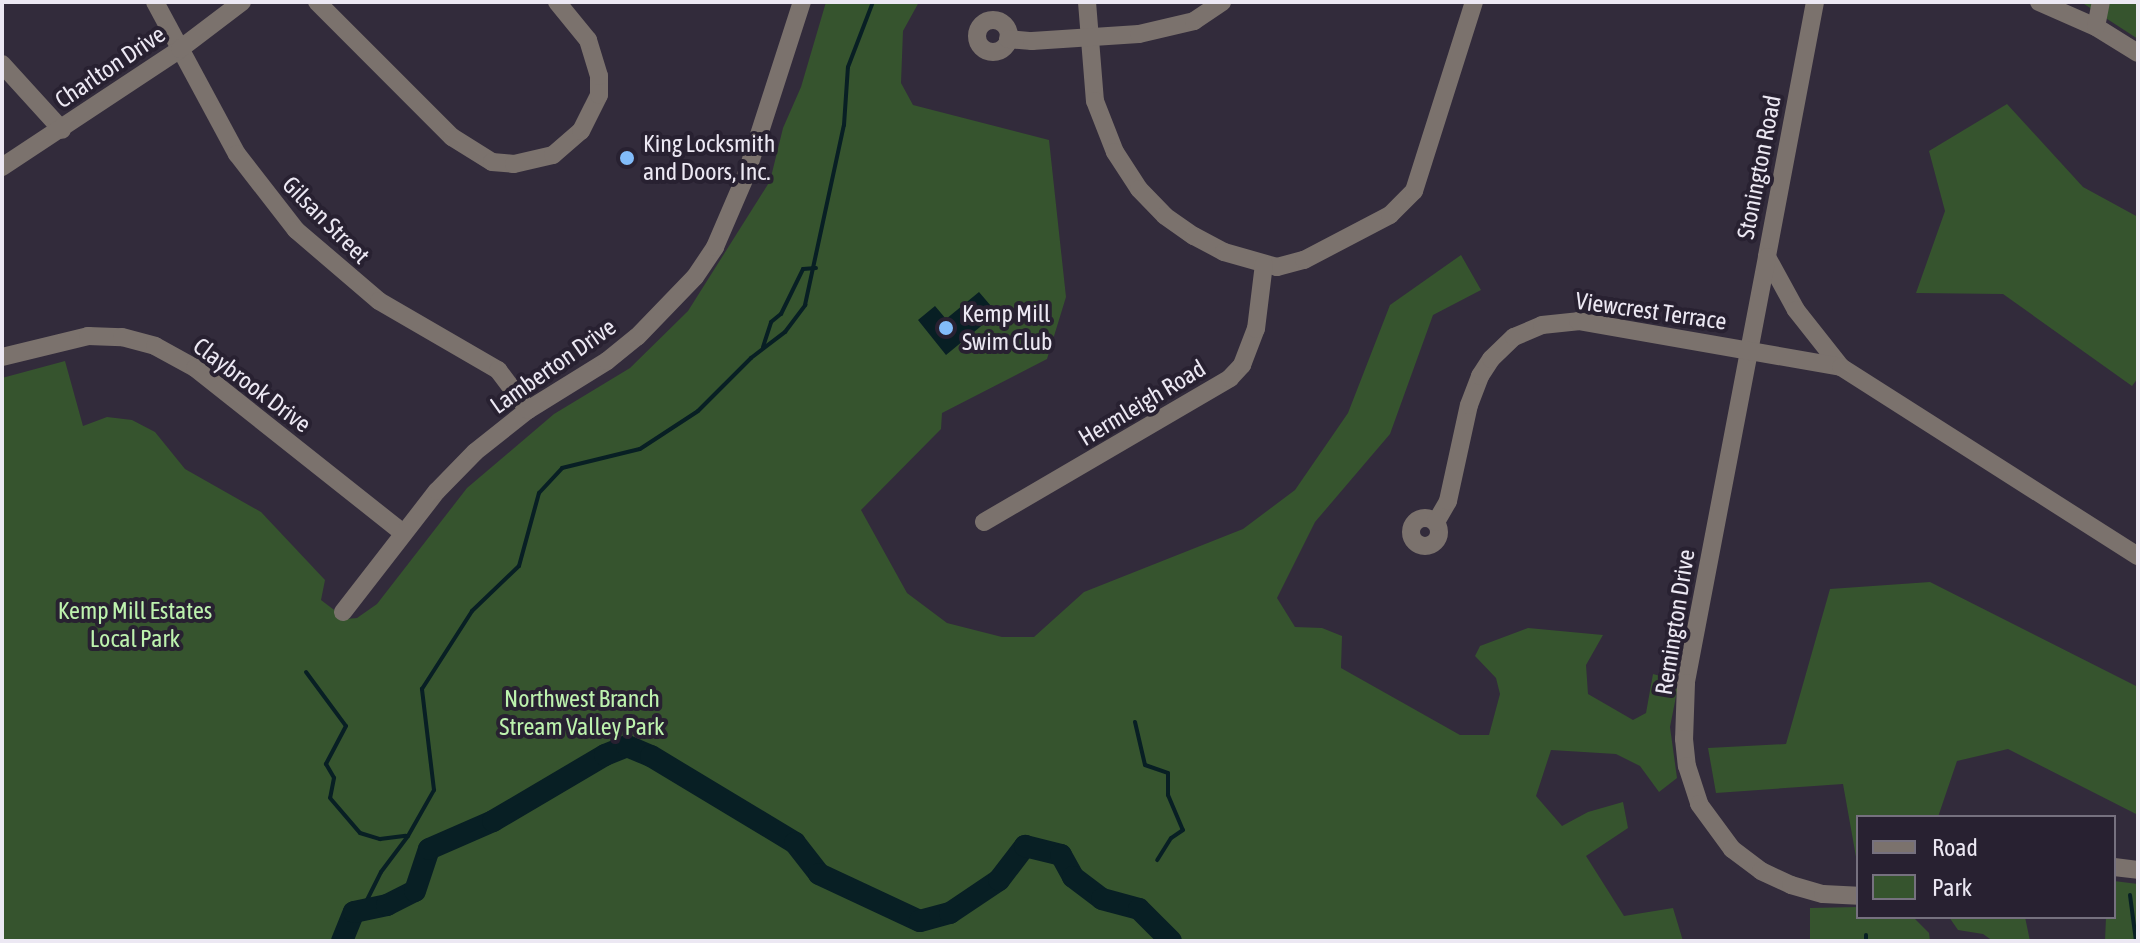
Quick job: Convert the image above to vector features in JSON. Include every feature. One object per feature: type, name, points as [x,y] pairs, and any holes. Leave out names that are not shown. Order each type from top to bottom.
[{"type":"street","name":"Gilsan Street","points":[[155,2],[237,154],[296,230],[379,301],[498,370],[528,410]]},
{"type":"street","name":"Charlton Drive","points":[[2,167],[180,49],[242,2]]},
{"type":"street","points":[[317,2],[452,137],[492,162],[514,164],[553,155],[581,131],[599,95],[599,76],[588,40],[557,2]]},
{"type":"street","name":"Lamberton Drive","points":[[343,612],[403,533],[475,452],[528,410],[607,361],[637,337],[695,277],[715,247],[746,175],[802,2]]},
{"type":"street","points":[[1087,2],[1095,101],[1115,152],[1139,189],[1165,216],[1194,236],[1224,252],[1277,267],[1304,260],[1390,215],[1407,200],[1418,182],[1474,2]]},
{"type":"street","points":[[1008,39],[1088,38],[1177,27],[1194,21],[1222,2]]},
{"type":"street","name":"Stonington Road","points":[[1815,2],[1767,257],[1796,310],[1841,367],[2138,556]]},
{"type":"street","points":[[2039,2],[2096,27],[2138,53]]},
{"type":"street","points":[[2096,27],[2101,2]]},
{"type":"street","points":[[2,64],[62,130]]},
{"type":"street","name":"Remington Drive","points":[[1767,257],[1686,683],[1684,739],[1687,766],[1699,804],[1732,849],[1761,871],[1791,885],[1823,894],[1856,896]]},
{"type":"street","name":"Hermleigh Road","points":[[984,522],[1230,378],[1242,365],[1256,329],[1264,264]]},
{"type":"street","name":"Viewcrest Terrace","points":[[1436,522],[1448,501],[1469,405],[1480,376],[1491,359],[1514,337],[1542,325],[1578,321],[1750,349]]},
{"type":"street","name":"Claybrook Drive","points":[[2,357],[88,336],[122,337],[155,346],[195,368],[403,533]]},
{"type":"street","name":"Stonington Road","points":[[1750,349],[1841,367]]},
{"type":"street","points":[[2116,867],[2138,870]]},
{"type":"green space","name":"Northwest Branch Stream Valley Park","points":[[826,2],[919,2],[903,31],[901,83],[913,105],[1049,140],[1066,297],[1047,359],[942,413],[941,429],[861,510],[907,593],[947,623],[1002,637],[1034,637],[1084,592],[1243,529],[1295,490],[1348,413],[1390,305],[1461,255],[1481,290],[1433,315],[1390,434],[1315,522],[1277,598],[1295,627],[1322,628],[1342,636],[1341,668],[1460,735],[1489,735],[1500,694],[1496,678],[1475,656],[1480,646],[1528,628],[1603,635],[1586,665],[1588,694],[1633,720],[1646,713],[1653,674],[1679,681],[1670,727],[1677,778],[1659,792],[1640,766],[1616,754],[1551,750],[1536,796],[1562,826],[1588,812],[1623,802],[1628,828],[1586,856],[1624,916],[1673,908],[1683,941],[2,941],[2,378],[65,361],[83,426],[107,417],[132,420],[155,432],[185,469],[261,512],[325,580],[321,600],[346,619],[357,618],[377,604],[467,488],[554,414],[630,368],[688,311],[770,181],[783,128],[801,87]]},
{"type":"green space","points":[[2081,2],[2138,2],[2138,39]]},
{"type":"green space","points":[[2007,104],[2083,187],[2138,217],[2138,378],[2132,386],[2003,294],[1916,293],[1945,211],[1929,151]]},
{"type":"green space","points":[[1930,582],[2138,687],[2138,815],[2008,749],[1957,761],[1939,815],[1856,815],[1856,857],[1843,784],[1716,793],[1708,748],[1786,744],[1830,589]]},
{"type":"green space","points":[[2116,881],[2138,884],[2138,941],[2105,941],[2106,919],[2116,919]]},
{"type":"green space","points":[[1856,907],[1856,919],[1915,919],[1929,933],[1930,941],[1810,941],[1810,908]]},
{"type":"green space","points":[[1950,919],[2025,919],[2030,941],[1993,941],[1983,934],[1958,930]]},
{"type":"shaded area","points":[[979,292],[997,313],[946,355],[918,320],[935,306],[946,319]]},
{"type":"waterway","points":[[362,910],[381,872],[408,836],[434,790],[422,689],[472,611],[519,566],[539,493],[562,468],[640,449],[698,411],[751,358],[785,332],[805,305],[844,125],[848,67],[873,2]]},
{"type":"waterway","points":[[763,347],[771,322],[781,314],[803,269],[816,268]]},
{"type":"waterway","points":[[306,672],[346,726],[326,764],[334,778],[330,798],[360,833],[380,839],[406,836]]},
{"type":"waterway","points":[[1135,722],[1145,765],[1168,773],[1168,795],[1183,830],[1171,838],[1157,860]]},
{"type":"waterway","points":[[342,941],[354,912],[387,905],[415,891],[429,849],[493,821],[605,755],[627,746],[651,756],[795,843],[819,874],[920,921],[950,913],[999,880],[1025,846],[1061,855],[1073,877],[1102,899],[1139,909],[1171,941]]},
{"type":"waterway","points":[[2130,895],[2136,941]]},
{"type":"waterway","points":[[1866,935],[1866,941]]},
{"type":"place","name":"King Locksmith and Doors, Inc.","points":[[627,158]]},
{"type":"place","name":"Kemp Mill Swim Club","points":[[946,328]]},
{"type":"park label","name":"Kemp Mill Estates Local Park","points":[[135,625]]}]
